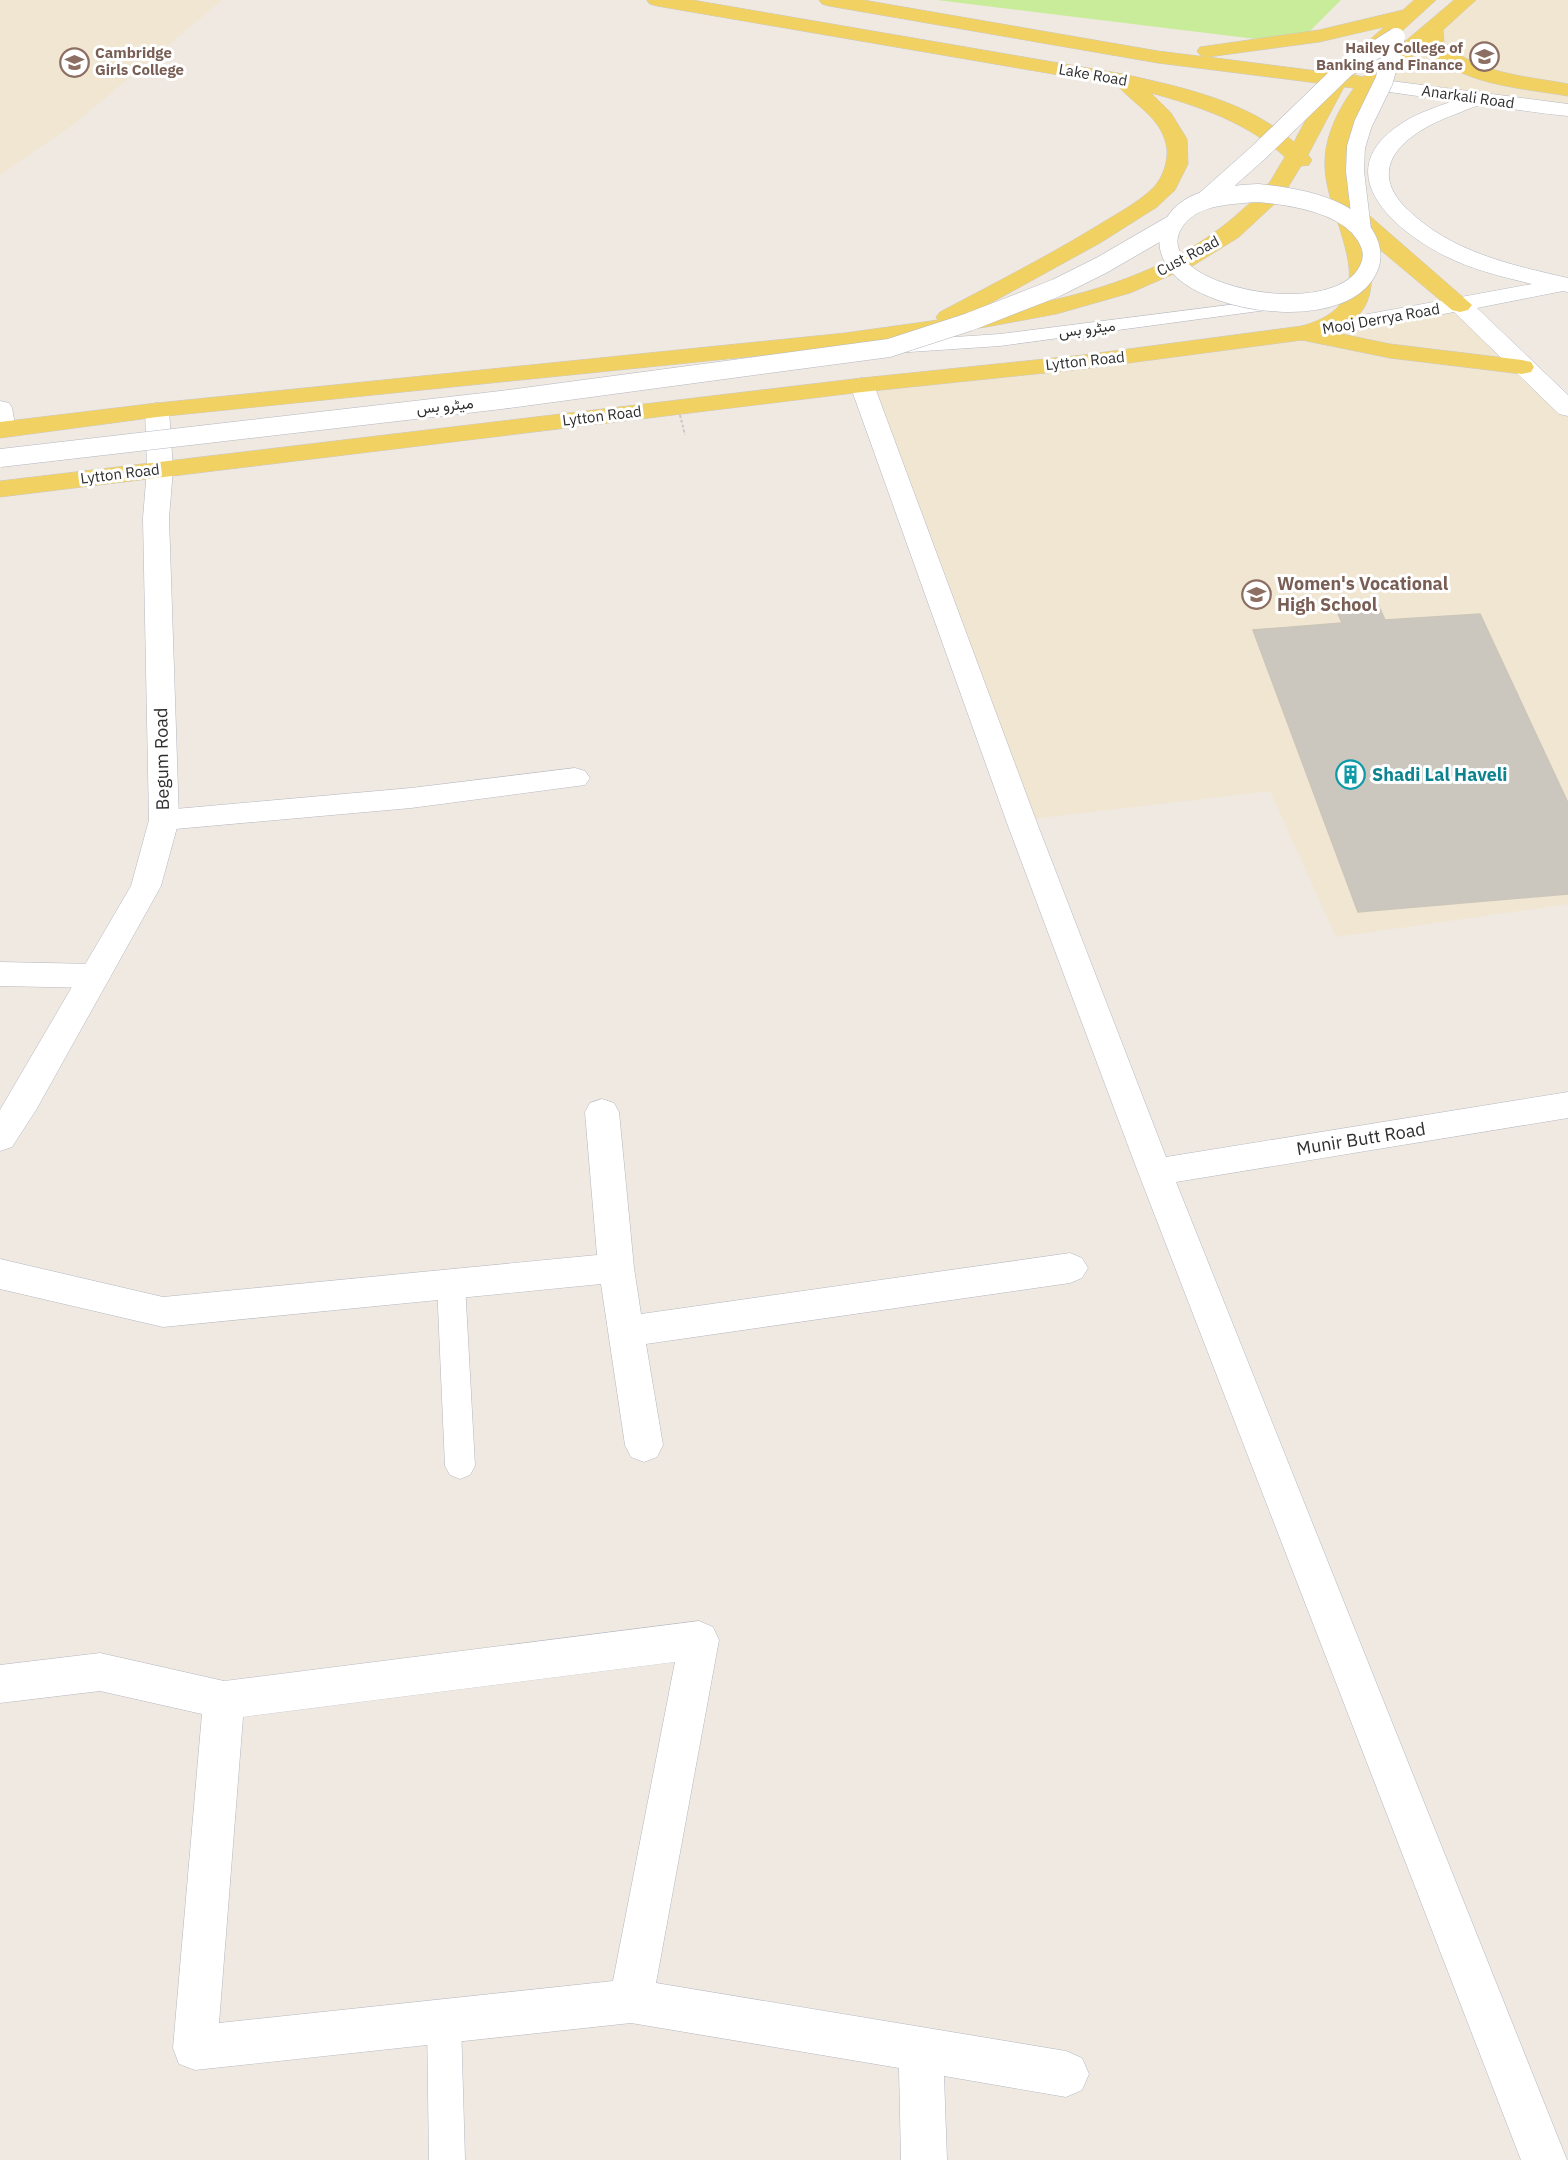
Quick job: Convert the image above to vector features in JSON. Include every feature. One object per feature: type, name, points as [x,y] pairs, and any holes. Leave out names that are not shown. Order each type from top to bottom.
[{"type":"main road","name":"Lake Road","points":[[657,0],[1123,80],[1199,101],[1236,116],[1268,134],[1296,155],[1372,232],[1460,305]]},
{"type":"main road","points":[[829,0],[1158,57],[1368,84]]},
{"type":"main road","name":"Cust Road","points":[[157,410],[845,340],[1056,307],[1122,288],[1186,260],[1231,232],[1274,192],[1337,80],[1426,0]]},
{"type":"main road","points":[[1303,333],[1337,322],[1352,309],[1361,294],[1363,276],[1359,253],[1342,203],[1335,164],[1338,142],[1350,110],[1368,84],[1466,0]]},
{"type":"main road","points":[[1158,57],[1319,36],[1410,15]]},
{"type":"main road","points":[[1432,29],[1434,44],[1450,60],[1488,73],[1568,90]]},
{"type":"main road","points":[[928,328],[1075,249],[1144,206],[1167,185],[1177,164],[1177,149],[1169,125],[1153,105],[1123,80]]},
{"type":"main road","points":[[1303,333],[1390,351],[1522,367]]},
{"type":"main road","name":"Lytton Road","points":[[0,489],[862,385],[1205,347],[1303,333]]},
{"type":"main road","points":[[1,423],[157,410]]},
{"type":"street","name":"Anarkali Road","points":[[1368,84],[1568,110]]},
{"type":"street","points":[[1483,98],[1436,114],[1409,128],[1391,141],[1382,156],[1378,170],[1381,190],[1392,208],[1410,225],[1435,242],[1470,259],[1501,270],[1568,285]]},
{"type":"street","points":[[1460,305],[1568,285]]},
{"type":"street","points":[[1460,305],[1568,409]]},
{"type":"street","name":"Mooj Derrya Road","points":[[1303,333],[1460,305]]},
{"type":"street","points":[[862,385],[1022,823],[1155,1172],[1544,2160]]},
{"type":"street","name":"Begum Road","points":[[0,1138],[24,1101],[146,886],[164,820],[156,518],[160,469],[157,410]]},
{"type":"street","points":[[164,820],[411,798],[575,777]]},
{"type":"street","points":[[0,974],[95,976]]},
{"type":"street","name":"Munir Butt Road","points":[[1155,1172],[1568,1105]]},
{"type":"street","points":[[602,1112],[616,1268],[644,1445]]},
{"type":"street","points":[[0,1274],[163,1312],[616,1268]]},
{"type":"street","points":[[626,1332],[1070,1268]]},
{"type":"street","points":[[0,1684],[100,1672],[224,1700],[699,1640],[631,2001]]},
{"type":"street","points":[[224,1700],[195,2048],[631,2001],[1066,2074]]},
{"type":"street","points":[[921,2050],[924,2160]]},
{"type":"lane","name":"میٹرو بس","points":[[1202,202],[1258,153],[1345,69],[1396,37],[1434,0]]},
{"type":"lane","name":"میٹرو بس","points":[[1362,230],[1355,171],[1356,147],[1363,124],[1384,81],[1396,37]]},
{"type":"lane","name":"میٹرو بس","points":[[0,458],[501,400],[889,348],[1000,340],[1284,303],[1316,301],[1343,293],[1362,280],[1372,264],[1372,247],[1362,230],[1343,215],[1318,203],[1289,195],[1258,193],[1228,195],[1202,202],[1183,212],[1171,225],[1102,266],[1056,288],[889,348]]},
{"type":"lane","name":"میٹرو بس","points":[[1171,225],[1167,242],[1173,260],[1190,277],[1217,291],[1249,300],[1284,303]]},
{"type":"lane","points":[[451,1284],[460,1466]]},
{"type":"lane","points":[[444,2022],[447,2160]]},
{"type":"shaded area","name":"Cambridge Girls College","points":[[0,0],[222,0],[74,124],[0,175]]},
{"type":"shaded area","name":"Hailey College of Banking and Finance","points":[[1466,0],[1568,0],[1568,109],[1368,84]]},
{"type":"shaded area","name":"Women's Vocational High School","points":[[1476,307],[1568,398],[1568,904],[1336,937],[1270,791],[1031,819],[862,385]]},
{"type":"green space","points":[[937,0],[1341,0],[1297,44]]},
{"type":"building","name":"Shadi Lal Haveli","points":[[1376,600],[1385,620],[1480,614],[1568,803],[1568,894],[1358,912],[1253,630],[1342,623],[1333,602]]},
{"type":"place","name":"Hailey College of Banking and Finance","points":[[1484,57]]},
{"type":"place","name":"Cambridge Girls College","points":[[74,62]]},
{"type":"place","name":"Women's Vocational High School","points":[[1256,594]]},
{"type":"place","name":"Shadi Lal Haveli","points":[[1351,775]]}]
